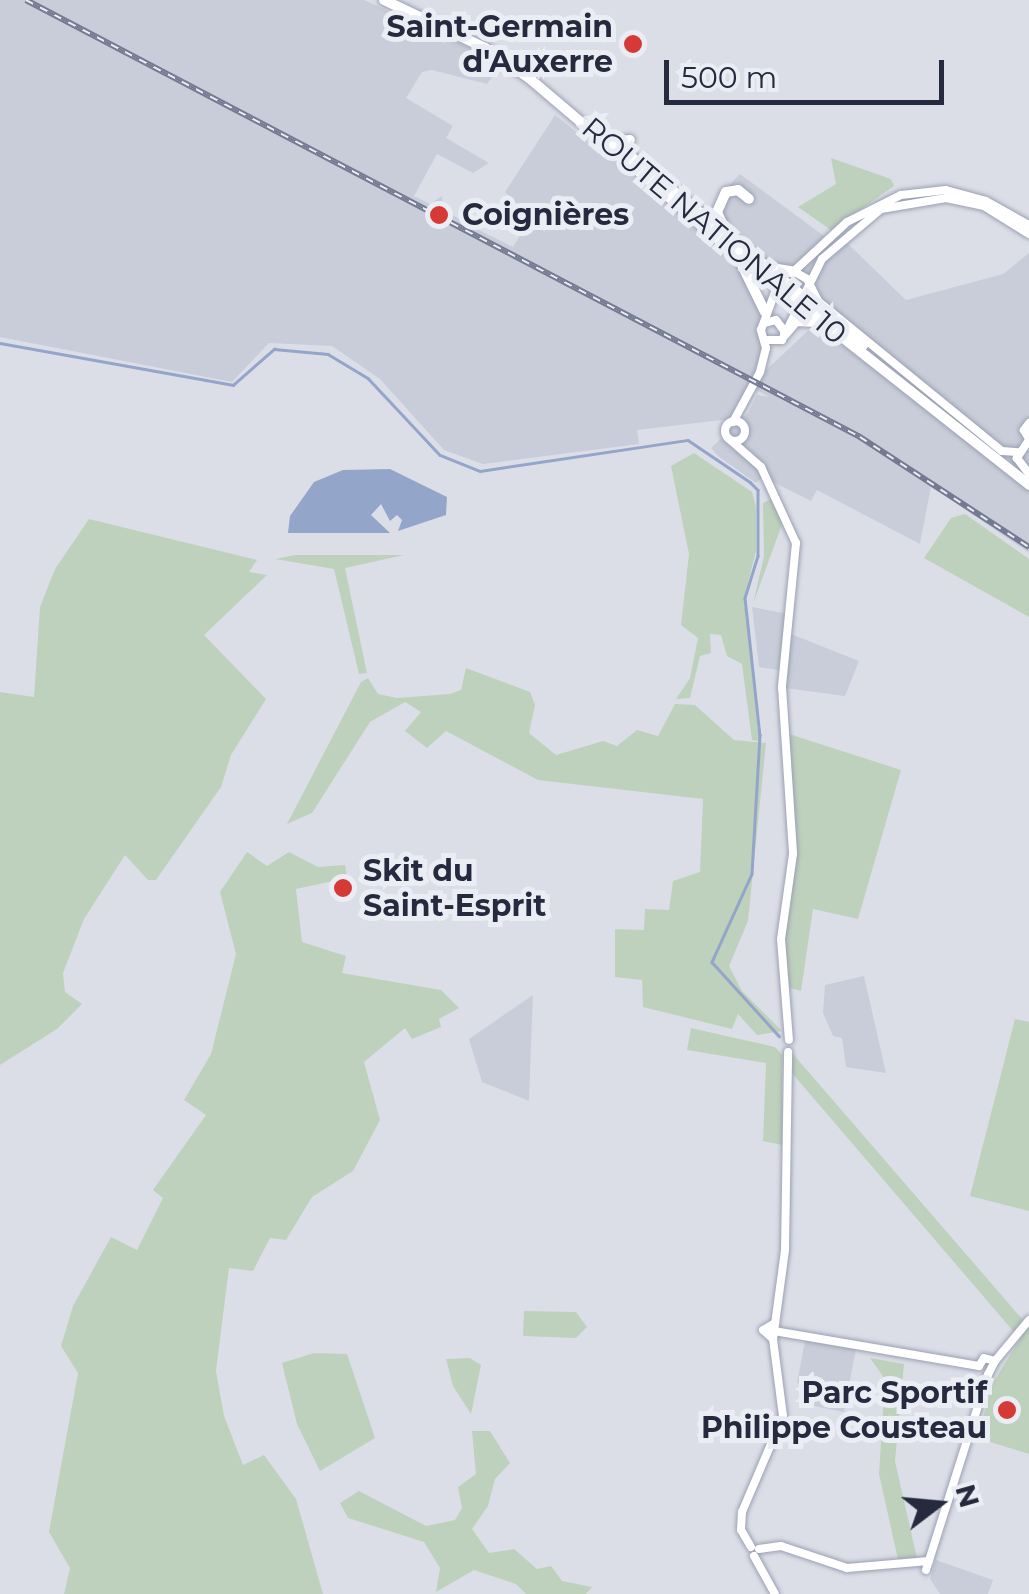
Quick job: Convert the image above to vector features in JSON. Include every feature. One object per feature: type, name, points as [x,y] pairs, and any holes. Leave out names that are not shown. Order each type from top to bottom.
[{"type":"main road","name":"ROUTE NATIONALE 10","points":[[384,0],[498,56],[1029,479]]},
{"type":"main road","points":[[395,0],[482,42],[609,143]]},
{"type":"main road","points":[[750,199],[736,190],[720,200],[718,217],[722,237],[756,283],[765,318]]},
{"type":"main road","points":[[722,237],[757,260],[779,283]]},
{"type":"main road","points":[[757,260],[795,272]]},
{"type":"main road","points":[[818,302],[838,325]]},
{"type":"main road","points":[[782,336],[802,319],[838,325]]},
{"type":"street","points":[[760,372],[765,318],[779,283],[847,222],[900,195],[946,190],[986,200],[1029,225]]},
{"type":"street","points":[[733,443],[733,422],[803,302],[822,259],[856,226],[906,201],[946,198],[984,206],[1029,234]]},
{"type":"street","points":[[795,272],[818,302]]},
{"type":"street","points":[[765,318],[779,321],[782,336]]},
{"type":"street","points":[[838,325],[996,446],[1018,452]]},
{"type":"street","points":[[764,340],[782,336]]},
{"type":"street","points":[[733,443],[744,435],[742,408]]},
{"type":"street","points":[[733,422],[743,425]]},
{"type":"street","points":[[1018,452],[1027,437],[1029,423]]},
{"type":"street","points":[[996,446],[1016,448],[1027,437]]},
{"type":"street","points":[[733,443],[762,467],[796,543],[783,662],[794,854],[781,939],[789,1040],[782,1046],[788,1052],[786,1250],[774,1331],[783,1416],[742,1512],[741,1530],[775,1594]]},
{"type":"street","points":[[1018,452],[1029,479]]},
{"type":"street","points":[[755,1551],[781,1546],[847,1568],[925,1562],[988,1375],[1029,1320]]},
{"type":"street","points":[[774,1331],[980,1366],[988,1375]]},
{"type":"street","points":[[980,1366],[984,1358],[995,1361]]},
{"type":"shaded area","points":[[0,0],[364,0],[485,55],[501,65],[487,84],[432,70],[422,72],[406,98],[453,126],[446,138],[489,163],[473,173],[437,154],[414,196],[430,204],[442,196],[443,207],[461,221],[513,247],[531,217],[505,192],[555,115],[714,242],[747,277],[761,307],[764,355],[751,383],[731,419],[637,430],[639,444],[483,464],[444,450],[380,379],[332,346],[269,343],[232,382],[0,337]]},
{"type":"shaded area","points":[[740,174],[839,247],[845,241],[906,300],[1003,274],[1029,253],[1029,476],[728,227],[715,210],[717,198]]},
{"type":"shaded area","points":[[815,324],[1029,489],[1029,553],[931,486],[920,544],[817,490],[811,501],[763,477],[756,483],[718,456],[711,448],[748,413],[757,395],[769,397],[755,389],[762,374]]},
{"type":"shaded area","points":[[752,607],[788,614],[786,632],[859,661],[845,696],[785,688],[785,671],[759,667]]},
{"type":"shaded area","points":[[864,976],[886,1073],[846,1067],[842,1038],[833,1036],[823,1013],[825,985]]},
{"type":"shaded area","points":[[533,995],[529,1101],[482,1082],[469,1039]]},
{"type":"shaded area","points":[[805,1341],[856,1349],[844,1412],[814,1406],[817,1388],[797,1383]]},
{"type":"shaded area","points":[[936,1560],[993,1580],[988,1594],[940,1594],[930,1579]]},
{"type":"green space","points":[[831,158],[891,179],[894,186],[831,230],[798,207],[836,184]]},
{"type":"green space","points":[[694,453],[752,492],[756,507],[756,551],[744,599],[759,741],[752,740],[742,664],[727,656],[721,635],[710,634],[711,653],[700,656],[690,698],[676,699],[690,678],[698,638],[681,625],[689,554],[671,466]]},
{"type":"green space","points":[[771,499],[784,519],[753,604],[764,556],[763,503]]},
{"type":"green space","points":[[965,514],[1029,559],[1029,617],[924,558],[951,518]]},
{"type":"green space","points":[[89,519],[257,560],[249,572],[267,575],[204,635],[266,699],[231,755],[221,787],[156,880],[148,880],[125,855],[84,919],[63,973],[65,992],[82,1004],[57,1029],[0,1065],[0,692],[34,697],[40,607],[55,569]]},
{"type":"green space","points":[[295,555],[404,555],[345,568],[367,673],[359,674],[334,569],[275,559]]},
{"type":"green space","points":[[466,668],[530,692],[535,705],[529,733],[556,755],[603,741],[617,746],[637,730],[658,736],[675,704],[695,705],[734,740],[766,743],[748,921],[729,966],[742,991],[782,1031],[757,1035],[738,1014],[732,1029],[643,1007],[642,980],[615,977],[615,929],[644,930],[645,909],[669,910],[673,881],[700,872],[703,799],[538,780],[446,731],[427,748],[405,731],[421,712],[405,702],[370,722],[312,813],[287,824],[361,682],[368,678],[378,694],[397,698],[450,694],[461,690]]},
{"type":"green space","points":[[789,734],[901,770],[858,919],[813,909],[801,991],[787,987],[784,926],[790,896]]},
{"type":"green space","points":[[247,852],[267,866],[289,852],[318,867],[345,865],[347,878],[296,889],[302,942],[346,956],[342,973],[441,990],[459,1008],[439,1019],[441,1027],[412,1039],[405,1028],[364,1062],[380,1120],[353,1171],[312,1197],[286,1240],[270,1238],[253,1271],[229,1268],[216,1371],[224,1416],[243,1465],[264,1455],[296,1499],[323,1594],[64,1594],[70,1568],[49,1532],[78,1373],[61,1346],[73,1306],[111,1237],[137,1250],[163,1198],[153,1190],[206,1115],[184,1100],[211,1054],[236,954],[220,892]]},
{"type":"green space","points":[[1015,1019],[1029,1022],[1029,1211],[970,1196]]},
{"type":"green space","points":[[691,1028],[775,1047],[782,1055],[782,1145],[763,1141],[766,1063],[687,1050]]},
{"type":"green space","points":[[793,1054],[1029,1327],[1029,1454],[977,1438],[994,1381],[1020,1339],[791,1072]]},
{"type":"green space","points":[[524,1311],[576,1312],[587,1327],[576,1338],[523,1336]]},
{"type":"green space","points":[[314,1353],[347,1354],[375,1438],[320,1471],[297,1424],[282,1363]]},
{"type":"green space","points":[[470,1358],[481,1365],[471,1414],[453,1386],[446,1359]]},
{"type":"green space","points":[[870,1358],[904,1364],[895,1461],[917,1558],[899,1564],[879,1474],[885,1379]]},
{"type":"green space","points":[[472,1431],[490,1431],[510,1463],[495,1479],[488,1506],[472,1529],[489,1553],[514,1549],[537,1569],[551,1566],[562,1581],[592,1587],[586,1594],[526,1594],[516,1584],[474,1570],[436,1592],[440,1568],[424,1542],[348,1518],[340,1503],[359,1491],[426,1526],[455,1520],[462,1508],[458,1487],[476,1474]]},
{"type":"water","points":[[390,469],[447,497],[446,515],[398,531],[402,520],[397,515],[390,521],[381,504],[371,515],[390,533],[288,533],[290,516],[314,482],[343,470]]},
{"type":"waterway","points":[[0,343],[233,385],[274,349],[328,354],[368,378],[440,455],[480,471],[688,440],[750,482],[758,490],[758,556],[745,598],[760,735],[752,874],[712,962],[779,1036]]},
{"type":"railway","points":[[26,0],[860,437],[1029,547]]},
{"type":"place","name":"Saint-Germain d'Auxerre","points":[[633,44]]},
{"type":"place","name":"Coignières","points":[[439,215]]},
{"type":"place","name":"Skit du Saint-Esprit","points":[[343,888]]},
{"type":"place","name":"Parc Sportif Philippe Cousteau","points":[[1007,1410]]}]
